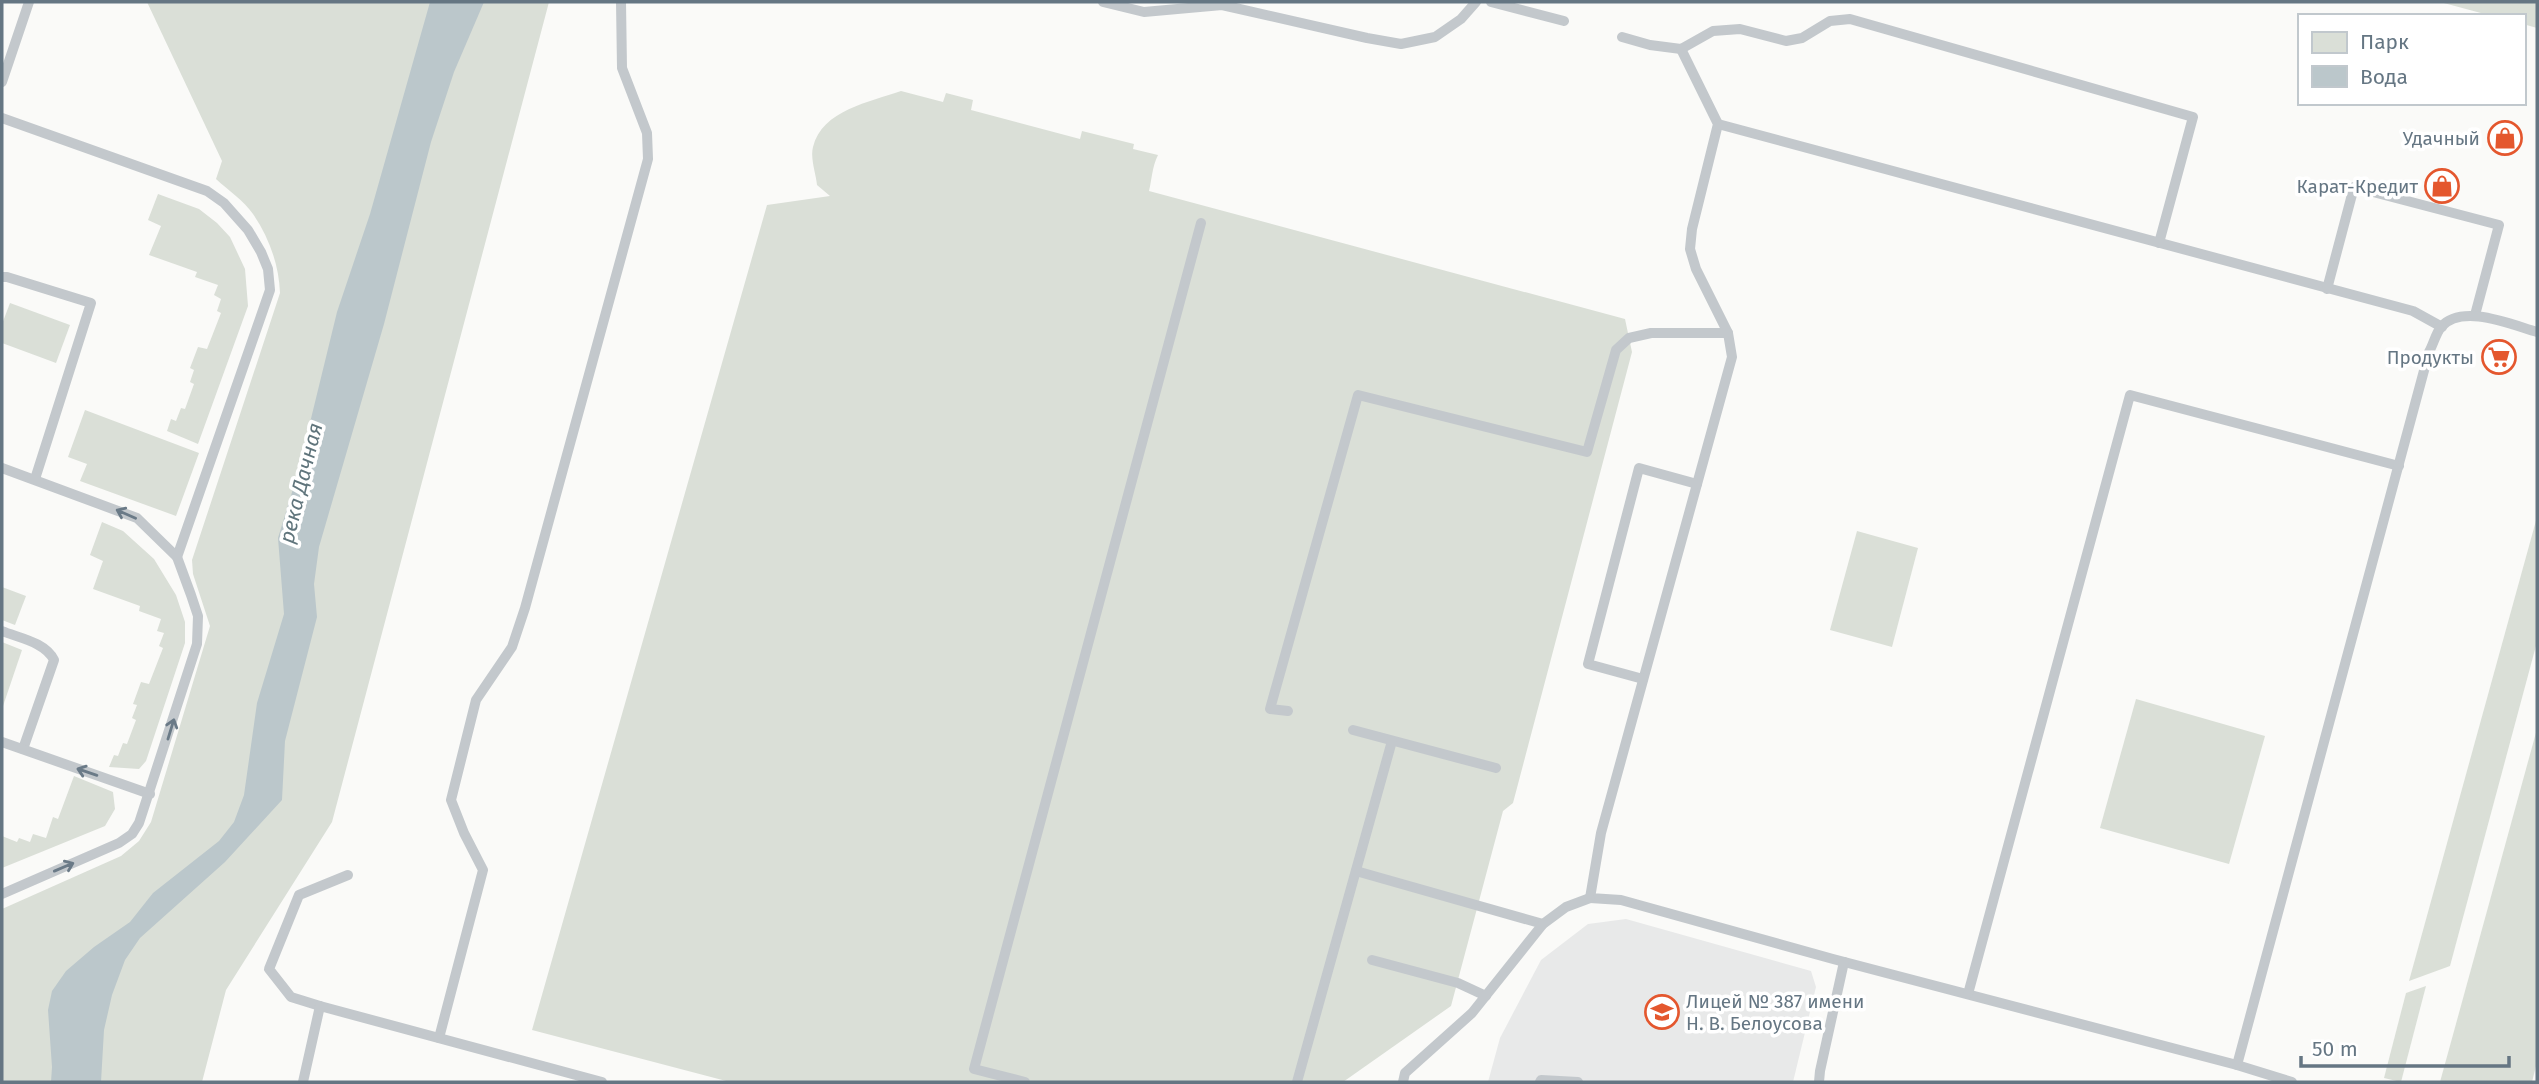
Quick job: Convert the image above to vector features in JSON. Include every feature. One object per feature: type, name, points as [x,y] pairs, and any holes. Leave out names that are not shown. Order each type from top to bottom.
[{"type":"lane","points":[[2,82],[29,2]]},
{"type":"lane","points":[[439,1038],[483,870],[464,834],[451,800],[476,700],[512,647],[525,608],[648,159],[647,133],[622,68],[621,2]]},
{"type":"lane","points":[[1103,2],[1144,12],[1222,5],[1401,44],[1435,37],[1461,19],[1476,2]]},
{"type":"lane","points":[[1491,2],[1564,21]]},
{"type":"lane","points":[[1622,37],[1650,45],[1681,49],[1713,31],[1740,29],[1786,41],[1802,38],[1830,21],[1850,19],[2193,117],[2159,243]]},
{"type":"lane","points":[[1590,898],[1601,833],[1732,357],[1728,333],[1696,269],[1690,249],[1692,229],[1718,124],[1681,49]]},
{"type":"lane","points":[[2,118],[207,191],[236,215],[261,252],[268,269],[270,290],[177,557]]},
{"type":"lane","points":[[1718,124],[2413,311],[2442,327]]},
{"type":"lane","points":[[2327,289],[2354,187],[2499,225],[2475,315]]},
{"type":"lane","points":[[1025,1082],[974,1069],[1201,223]]},
{"type":"lane","points":[[2,277],[91,303],[34,479]]},
{"type":"lane","points":[[2237,1065],[2429,352],[2442,327],[2456,317],[2475,315],[2537,332]]},
{"type":"lane","points":[[1288,711],[1270,709],[1358,395],[1587,452],[1616,350],[1629,338],[1651,333],[1728,333]]},
{"type":"lane","points":[[1968,994],[2130,395],[2399,466]]},
{"type":"lane","points":[[2,468],[136,518],[177,557],[198,616],[197,644],[150,794],[132,834],[119,844],[2,894]]},
{"type":"lane","points":[[1643,679],[1588,664],[1639,468],[1697,484]]},
{"type":"lane","points":[[2,631],[37,644],[51,654],[54,660],[23,749]]},
{"type":"lane","points":[[1353,730],[1496,768]]},
{"type":"lane","points":[[1297,1082],[1392,741]]},
{"type":"lane","points":[[2,742],[150,794]]},
{"type":"lane","points":[[1356,871],[1543,924]]},
{"type":"lane","points":[[348,875],[299,895],[269,969],[291,997],[601,1082]]},
{"type":"lane","points":[[1395,1082],[1404,1078],[1472,1013],[1543,924],[1566,907],[1590,898],[1621,900],[2292,1082]]},
{"type":"lane","points":[[1372,960],[1458,983],[1486,996]]},
{"type":"lane","points":[[1819,1082],[1844,962]]},
{"type":"lane","points":[[303,1082],[320,1006]]},
{"type":"lane","points":[[1540,1082],[1578,1082]]},
{"type":"shaded area","name":"Лицей № 387 имени Н. В. Белоусова","points":[[1626,919],[1811,971],[1816,987],[1793,1082],[1488,1082],[1500,1038],[1541,960],[1588,924]]},
{"type":"green space","points":[[147,2],[549,2],[332,822],[226,990],[202,1082],[2,1082],[2,909],[121,856],[139,841],[151,822],[210,626],[193,574],[192,560],[280,293],[275,262],[259,223],[245,205],[216,179],[222,161]]},
{"type":"green space","points":[[2440,2],[2537,2],[2537,28],[2525,25],[2525,14],[2485,14]]},
{"type":"green space","points":[[901,91],[943,102],[946,93],[973,100],[971,110],[1080,139],[1082,131],[1134,144],[1133,149],[1158,155],[1149,191],[1625,319],[1632,352],[1513,803],[1503,811],[1451,1006],[1343,1082],[730,1082],[532,1030],[767,205],[830,196],[817,185],[812,151],[818,134],[826,124],[849,109]]},
{"type":"green space","points":[[158,194],[199,209],[217,223],[230,237],[245,269],[248,306],[198,444],[167,431],[171,419],[176,421],[181,408],[185,409],[194,384],[190,382],[194,370],[190,368],[198,347],[207,349],[221,313],[217,311],[221,299],[214,295],[218,285],[195,277],[197,272],[149,255],[161,226],[148,220]]},
{"type":"green space","points":[[10,303],[70,325],[56,363],[2,343],[2,324]]},
{"type":"green space","points":[[85,410],[199,453],[176,516],[80,481],[87,464],[68,457]]},
{"type":"green space","points":[[2537,517],[2537,642],[2450,966],[2409,981]]},
{"type":"green space","points":[[102,522],[123,531],[154,559],[176,595],[185,622],[185,643],[146,761],[139,769],[109,767],[114,755],[118,756],[123,743],[127,744],[136,720],[132,718],[137,705],[133,704],[141,682],[149,684],[163,648],[159,646],[164,633],[157,631],[161,619],[139,611],[140,606],[93,589],[103,561],[90,555]]},
{"type":"green space","points":[[1857,531],[1918,548],[1892,647],[1830,630]]},
{"type":"green space","points":[[2,587],[26,596],[15,625],[2,620]]},
{"type":"green space","points":[[2,642],[22,650],[2,709]]},
{"type":"green space","points":[[2136,699],[2265,736],[2229,864],[2100,828]]},
{"type":"green space","points":[[2537,729],[2537,1062],[2532,1082],[2440,1082]]},
{"type":"green space","points":[[74,776],[113,792],[115,809],[105,826],[2,868],[2,836],[17,842],[19,838],[30,842],[33,834],[46,838],[53,817],[58,819]]},
{"type":"green space","points":[[2426,986],[2401,1082],[2384,1078],[2406,993]]},
{"type":"water","name":"река Дачная","points":[[430,2],[484,2],[454,72],[431,142],[384,324],[319,547],[314,584],[317,617],[285,741],[282,800],[225,862],[140,938],[125,960],[112,995],[104,1030],[101,1082],[51,1082],[48,1010],[52,991],[66,971],[130,922],[153,893],[219,841],[234,822],[244,795],[257,703],[284,614],[278,538],[297,476],[337,312],[370,214]]},
{"type":"place","name":"Удачный","points":[[2505,138]]},
{"type":"place","name":"Карат-Кредит","points":[[2442,186]]},
{"type":"place","name":"Продукты","points":[[2499,357]]},
{"type":"place","name":"Лицей № 387 имени Н. В. Белоусова","points":[[1662,1012]]}]
